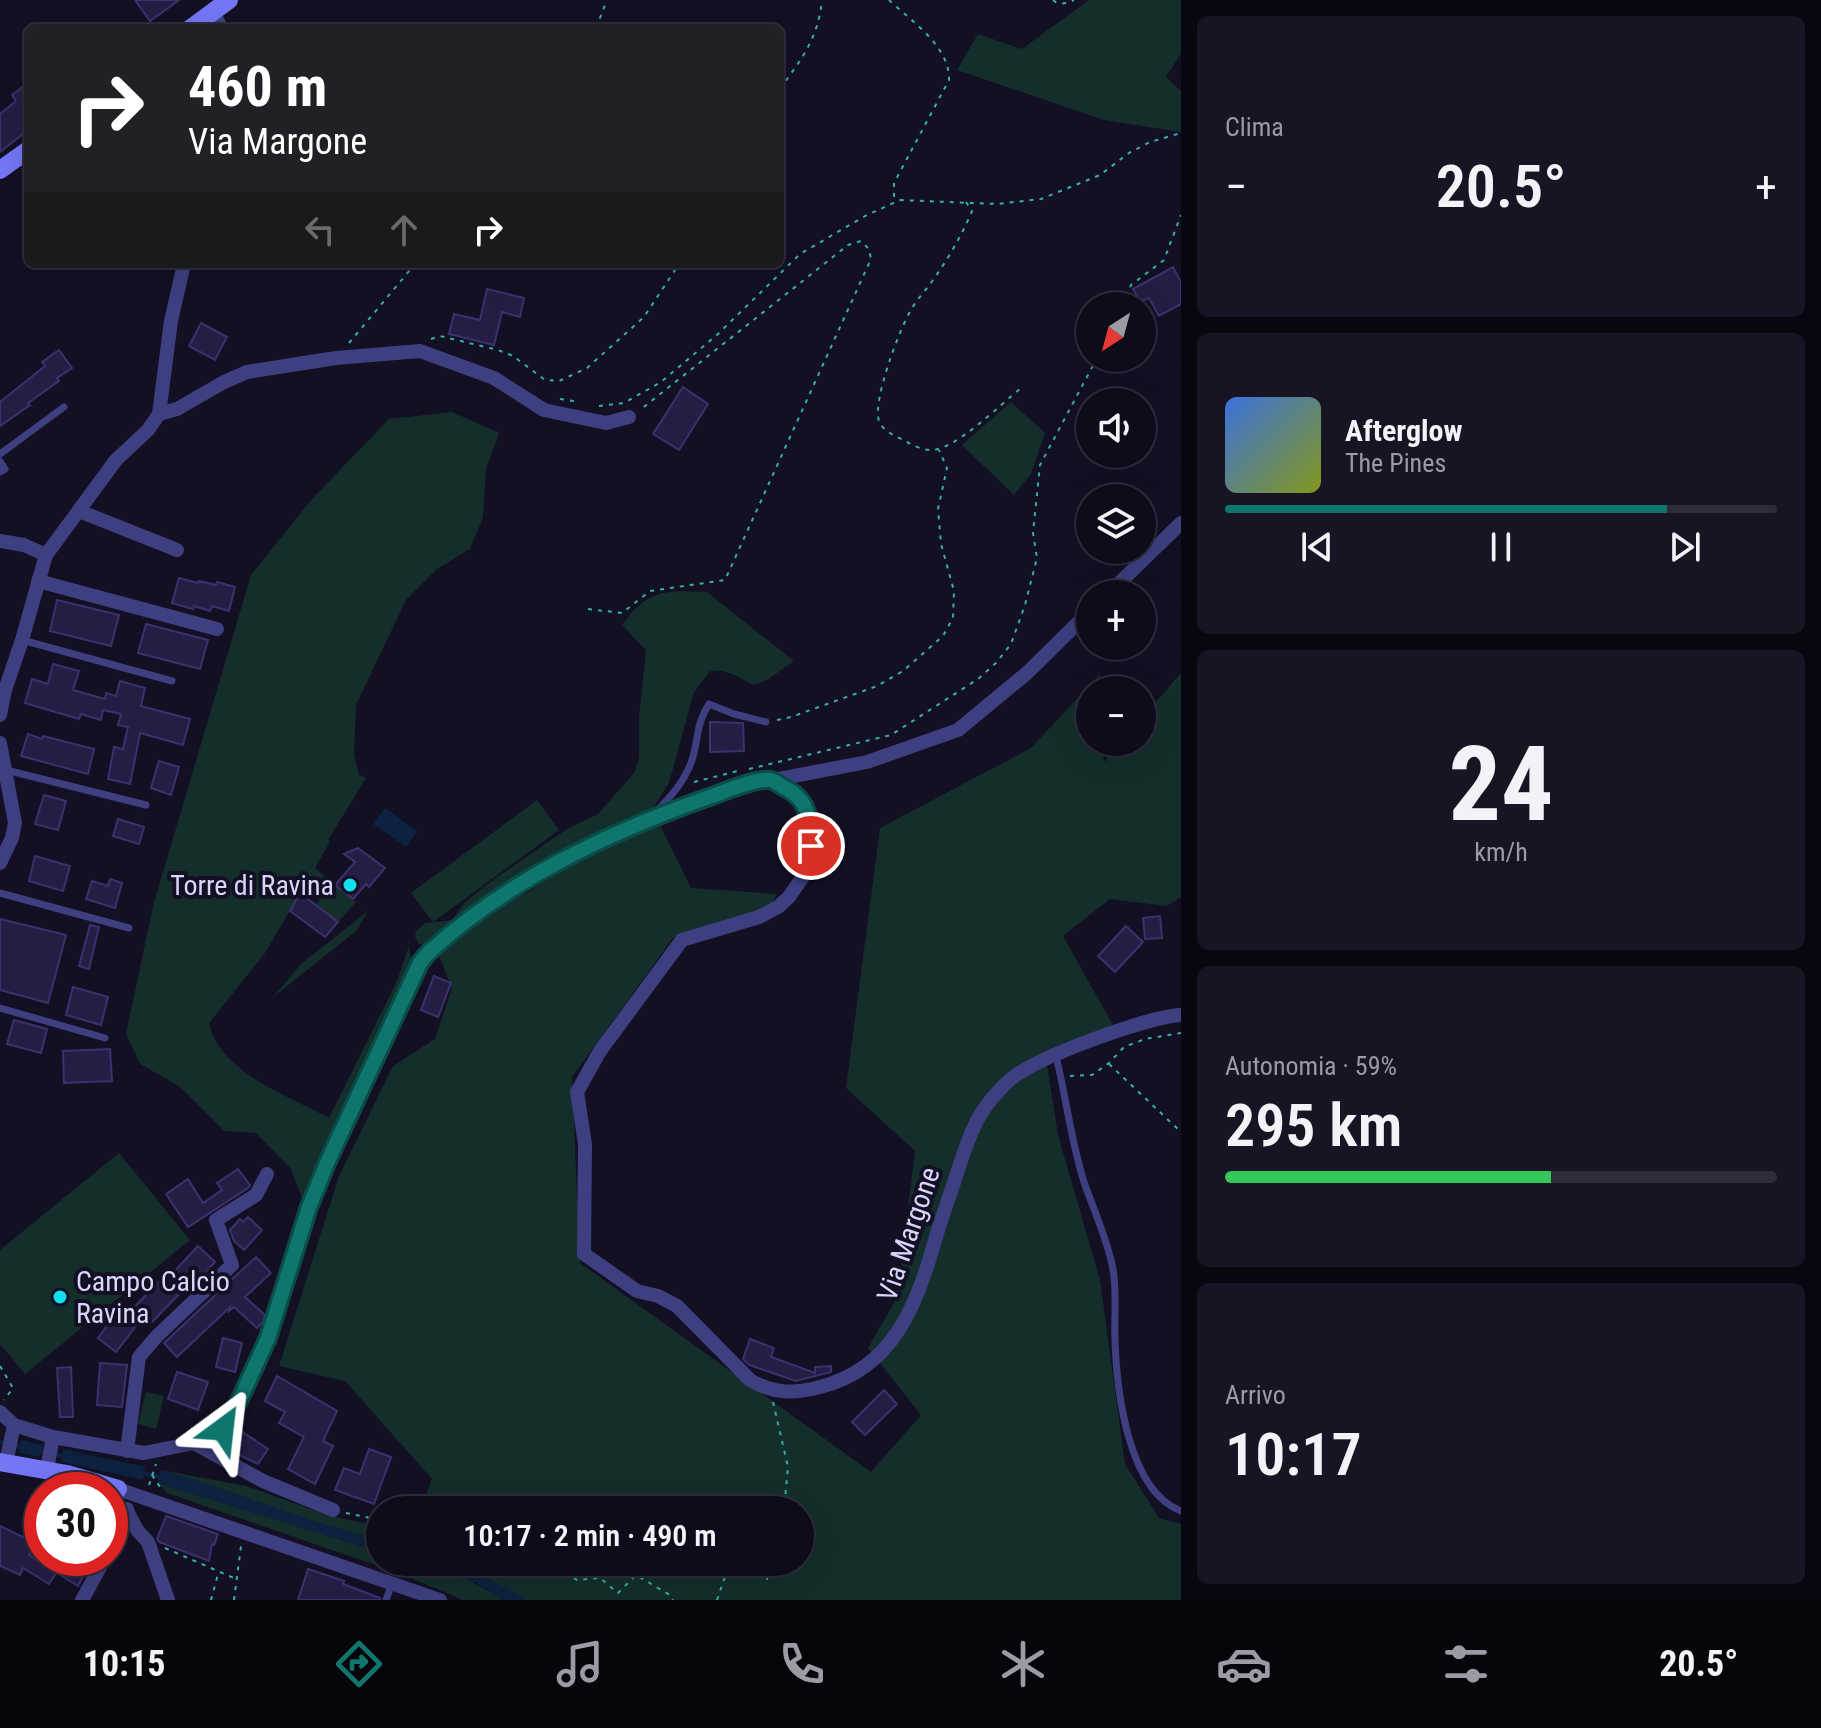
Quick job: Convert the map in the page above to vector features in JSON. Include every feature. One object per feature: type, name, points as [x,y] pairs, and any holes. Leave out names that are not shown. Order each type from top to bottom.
[{"type":"street","points":[[197,24],[222,8]]},
{"type":"street","points":[[0,170],[24,153]]},
{"type":"street","points":[[0,715],[46,555],[116,460],[148,430],[159,414],[171,321],[183,268]]},
{"type":"street","points":[[159,414],[177,409],[247,372],[336,358],[420,351],[466,365],[494,378],[544,410],[606,423],[629,417]]},
{"type":"street","points":[[79,511],[177,550]]},
{"type":"street","points":[[1122,580],[1181,523]]},
{"type":"street","points":[[0,541],[24,545],[46,555]]},
{"type":"street","points":[[38,581],[217,629]]},
{"type":"street","points":[[8,1448],[50,1453],[127,1451],[157,1462],[223,1429],[268,1338],[309,1207],[327,1163],[420,963],[435,947],[506,891],[650,818],[742,786],[867,762],[958,730],[1027,673],[1076,625]]},
{"type":"street","points":[[0,743],[15,823],[12,838],[0,863]]},
{"type":"street","points":[[770,780],[798,795],[810,815],[811,846],[804,875],[778,907],[759,917],[682,940],[600,1051],[577,1092],[585,1144],[584,1254],[637,1291],[658,1296],[677,1306],[750,1380],[777,1392]]},
{"type":"street","name":"Via Margone","points":[[777,1392],[806,1391],[835,1384],[889,1346],[905,1322],[923,1284],[972,1130],[988,1103],[1012,1078],[1110,1033],[1181,1015]]},
{"type":"street","points":[[127,1451],[139,1357],[232,1265],[216,1220],[256,1195],[267,1174]]},
{"type":"street","points":[[0,1412],[8,1448]]},
{"type":"street","points":[[194,1443],[263,1481],[333,1510]]},
{"type":"street","points":[[8,1448],[50,1453],[86,1472]]},
{"type":"street","points":[[128,1492],[440,1600]]},
{"type":"street","points":[[128,1513],[148,1542],[168,1600]]},
{"type":"street","points":[[82,1600],[95,1576]]},
{"type":"lane","points":[[0,454],[64,407]]},
{"type":"lane","points":[[0,461],[5,469],[0,472]]},
{"type":"lane","points":[[22,640],[172,681]]},
{"type":"lane","points":[[650,818],[678,788],[691,762],[700,718],[709,704],[766,722]]},
{"type":"lane","points":[[6,770],[146,805]]},
{"type":"lane","points":[[0,893],[129,928]]},
{"type":"lane","points":[[0,1008],[105,1038]]},
{"type":"lane","points":[[1056,1056],[1084,1181],[1106,1235],[1114,1273],[1117,1379],[1131,1445],[1155,1494],[1181,1511]]},
{"type":"lane","points":[[386,1600],[392,1583]]},
{"type":"path","points":[[598,24],[607,0]]},
{"type":"path","points":[[784,83],[814,41],[822,0]]},
{"type":"path","points":[[889,0],[940,50],[949,68],[949,80],[894,183],[894,196],[900,200]]},
{"type":"path","points":[[1053,0],[1058,3],[1074,0]]},
{"type":"path","points":[[592,407],[624,403],[661,382],[718,334],[800,254],[865,216],[900,200],[997,204],[1041,199],[1100,175],[1150,142],[1181,133]]},
{"type":"path","points":[[965,201],[972,211],[934,279],[911,309],[885,377],[878,410],[879,423],[890,433],[933,451],[957,441],[1020,389]]},
{"type":"path","points":[[1128,292],[1131,285],[1164,260],[1181,215]]},
{"type":"path","points":[[588,609],[622,613],[650,591],[725,580],[871,259],[869,249],[861,241],[848,245],[629,417]]},
{"type":"path","points":[[336,358],[412,268]]},
{"type":"path","points":[[409,352],[417,343],[440,336],[498,350],[513,356],[545,380],[559,381],[587,368],[644,317],[676,268]]},
{"type":"path","points":[[678,788],[707,777],[811,756],[891,735],[978,679],[996,663],[1011,644],[1037,558],[1033,533],[1040,465],[1090,372]]},
{"type":"path","points":[[557,399],[579,402]]},
{"type":"path","points":[[766,722],[791,717],[877,686],[903,671],[943,636],[953,618],[954,591],[941,544],[938,509],[947,468],[939,449]]},
{"type":"path","points":[[1061,1076],[1092,1075],[1124,1047],[1145,1039],[1181,1033]]},
{"type":"path","points":[[1109,1063],[1181,1132]]},
{"type":"path","points":[[0,1366],[13,1388],[1,1404]]},
{"type":"path","points":[[777,1392],[772,1405],[781,1429],[788,1467],[785,1496]]},
{"type":"path","points":[[150,1481],[157,1462]]},
{"type":"path","points":[[152,1475],[157,1482]]},
{"type":"path","points":[[333,1510],[366,1517]]},
{"type":"path","points":[[234,1600],[243,1531]]},
{"type":"path","points":[[148,1542],[236,1579]]},
{"type":"path","points":[[211,1600],[219,1572]]},
{"type":"path","points":[[571,1576],[577,1580],[600,1578],[618,1593],[635,1576]]},
{"type":"path","points":[[638,1576],[670,1595],[673,1600]]},
{"type":"path","points":[[717,1600],[725,1576]]},
{"type":"green space","points":[[1089,0],[1181,0],[1181,53],[1166,77],[1181,91],[1181,132],[1104,120],[957,70],[978,34],[1022,49]]},
{"type":"green space","points":[[1011,402],[1045,433],[1031,474],[1014,495],[962,445]]},
{"type":"green space","points":[[452,412],[499,433],[486,469],[483,517],[470,549],[437,569],[406,600],[356,705],[354,755],[359,775],[366,778],[328,840],[330,842],[315,868],[356,902],[338,922],[316,905],[320,899],[303,888],[265,953],[209,1023],[215,1040],[226,1056],[241,1069],[277,1092],[329,1118],[397,981],[409,946],[411,960],[404,984],[305,1206],[291,1169],[256,1133],[224,1131],[179,1086],[140,1064],[126,1034],[153,906],[251,575],[312,499],[389,419]]},
{"type":"green space","points":[[680,591],[707,592],[794,661],[767,680],[754,685],[727,672],[710,671],[694,692],[669,783],[652,810],[528,871],[427,946],[419,944],[416,931],[425,923],[452,920],[465,902],[497,877],[567,829],[598,814],[634,773],[639,759],[639,718],[646,650],[622,625],[646,600]]},
{"type":"green space","points":[[1181,673],[1181,897],[1167,906],[1110,899],[1063,936],[1113,1025],[1045,1052],[1058,1135],[1100,1280],[1125,1464],[1159,1518],[1181,1524],[1181,1600],[527,1600],[483,1576],[814,1576],[814,1496],[425,1496],[432,1479],[345,1381],[279,1366],[339,1176],[393,1066],[435,1039],[452,988],[437,951],[508,895],[524,894],[567,862],[658,821],[691,888],[777,894],[772,903],[758,913],[673,938],[572,1077],[580,1263],[871,1472],[921,1415],[868,1348],[897,1298],[915,1151],[846,1088],[880,828],[1031,748],[1076,700],[1076,756],[1103,756],[1104,762],[1109,756],[1156,756],[1156,702]]},
{"type":"green space","points":[[537,800],[559,830],[433,922],[411,893]]},
{"type":"green space","points":[[368,911],[356,931],[272,998],[301,964]]},
{"type":"green space","name":"Campo Calcio Ravina","points":[[119,1153],[190,1240],[25,1374],[0,1344],[0,1250]]},
{"type":"green space","points":[[146,1392],[164,1396],[156,1429],[138,1424]]},
{"type":"green space","points":[[161,1470],[246,1486],[330,1516],[366,1523],[366,1536],[325,1524]]},
{"type":"green space","points":[[158,1483],[366,1548],[366,1562],[167,1493]]},
{"type":"green space","points":[[406,1576],[459,1576],[504,1600],[463,1600]]},
{"type":"water","points":[[385,808],[417,831],[406,847],[373,824]]},
{"type":"water","points":[[21,1440],[43,1445],[40,1457],[19,1453]]},
{"type":"water","points":[[63,1449],[145,1467],[143,1480],[128,1477],[128,1472],[107,1472],[61,1462]]},
{"type":"water","points":[[161,1470],[216,1487],[366,1536],[366,1548],[158,1483]]},
{"type":"water","points":[[457,1576],[483,1576],[527,1600],[504,1600],[475,1582]]},
{"type":"building","points":[[135,0],[179,0],[150,21]]},
{"type":"building","points":[[24,86],[24,133],[0,152],[0,114],[16,101],[12,95]]},
{"type":"building","points":[[1173,267],[1181,282],[1181,304],[1159,316],[1156,292],[1135,292],[1133,289]]},
{"type":"building","points":[[487,289],[524,298],[520,317],[502,312],[494,345],[449,334],[454,314],[480,320]]},
{"type":"building","points":[[201,323],[227,337],[215,360],[189,346]]},
{"type":"building","points":[[59,350],[72,368],[28,403],[30,405],[0,426],[0,402],[45,366],[42,362]]},
{"type":"building","points":[[683,387],[708,404],[679,450],[653,434]]},
{"type":"building","points":[[179,578],[235,587],[229,611],[212,606],[210,611],[194,606],[193,609],[172,603]]},
{"type":"building","points":[[57,600],[119,615],[111,646],[50,631]]},
{"type":"building","points":[[146,624],[208,640],[200,669],[138,653]]},
{"type":"building","points":[[53,664],[79,671],[73,690],[105,699],[106,693],[116,696],[120,681],[145,688],[141,706],[190,719],[183,745],[140,733],[130,784],[108,779],[114,747],[123,749],[128,727],[118,725],[121,714],[103,710],[101,720],[81,714],[79,719],[25,703],[32,679],[48,684]]},
{"type":"building","points":[[710,722],[743,723],[744,751],[710,752]]},
{"type":"building","points":[[28,734],[94,749],[88,774],[21,756]]},
{"type":"building","points":[[159,761],[179,767],[171,795],[151,788]]},
{"type":"building","points":[[44,795],[66,801],[58,830],[35,824]]},
{"type":"building","points":[[118,819],[144,827],[139,844],[113,836]]},
{"type":"building","points":[[358,848],[385,868],[369,887],[366,884],[353,899],[335,885],[355,862],[344,854]]},
{"type":"building","points":[[35,856],[70,866],[63,891],[29,881]]},
{"type":"building","points":[[110,879],[122,883],[115,908],[86,899],[92,881],[108,886]]},
{"type":"building","points":[[300,893],[338,922],[325,937],[290,911]]},
{"type":"building","points":[[1160,916],[1162,938],[1145,939],[1143,918]]},
{"type":"building","points":[[0,919],[66,935],[48,1003],[0,990]]},
{"type":"building","points":[[90,925],[99,927],[89,969],[79,966]]},
{"type":"building","points":[[1126,926],[1143,942],[1115,972],[1098,956]]},
{"type":"building","points":[[434,976],[451,983],[438,1017],[421,1010]]},
{"type":"building","points":[[73,987],[108,997],[101,1025],[66,1015]]},
{"type":"building","points":[[14,1020],[47,1029],[41,1053],[7,1044]]},
{"type":"building","points":[[110,1049],[112,1081],[64,1083],[63,1051]]},
{"type":"building","points":[[238,1169],[250,1185],[248,1188],[188,1227],[166,1194],[188,1179],[203,1203],[222,1190],[217,1183]]},
{"type":"building","points":[[248,1217],[262,1230],[244,1250],[234,1241],[230,1230],[240,1219],[243,1222]]},
{"type":"building","points":[[198,1246],[215,1262],[194,1285],[191,1282],[150,1324],[143,1317],[116,1352],[98,1338],[115,1315],[122,1320]]},
{"type":"building","points":[[256,1257],[271,1273],[245,1297],[265,1315],[263,1322],[257,1328],[234,1307],[229,1311],[230,1307],[177,1357],[164,1343]]},
{"type":"building","points":[[223,1338],[242,1343],[235,1372],[216,1367]]},
{"type":"building","points":[[750,1339],[774,1348],[771,1357],[815,1373],[815,1367],[831,1366],[831,1372],[796,1381],[749,1365],[743,1359]]},
{"type":"building","points":[[100,1363],[127,1365],[122,1407],[97,1405]]},
{"type":"building","points":[[71,1367],[73,1417],[60,1417],[57,1368]]},
{"type":"building","points":[[177,1372],[208,1382],[198,1410],[168,1399]]},
{"type":"building","points":[[277,1376],[337,1411],[323,1441],[333,1446],[315,1484],[288,1469],[304,1437],[279,1423],[285,1412],[265,1401]]},
{"type":"building","points":[[884,1390],[897,1404],[865,1435],[852,1422]]},
{"type":"building","points":[[238,1429],[268,1449],[258,1464],[225,1448]]},
{"type":"building","points":[[369,1449],[391,1457],[377,1496],[366,1496],[366,1501],[335,1490],[344,1468],[360,1474]]},
{"type":"building","points":[[166,1516],[218,1534],[212,1544],[209,1561],[159,1542],[157,1539]]},
{"type":"building","points":[[0,1526],[24,1538],[24,1569],[20,1575],[0,1566]]},
{"type":"building","points":[[308,1569],[344,1581],[343,1584],[380,1600],[298,1600]]},
{"type":"building","points":[[36,1576],[54,1576],[49,1584]]},
{"type":"building","points":[[62,1576],[83,1576],[78,1586]]},
{"type":"waterway","points":[[0,1442],[24,1448]]},
{"type":"waterway","points":[[36,1450],[67,1457]]},
{"type":"waterway","points":[[142,1473],[164,1478]]},
{"type":"place","name":"Torre di Ravina","points":[[350,885]]},
{"type":"place","name":"Campo Calcio Ravina","points":[[60,1297]]},
{"type":"route","points":[[223,1429],[268,1338],[309,1207],[327,1163],[420,963],[427,954],[506,891],[554,865],[650,818],[742,786],[770,780],[798,795],[810,815],[811,846]]}]
